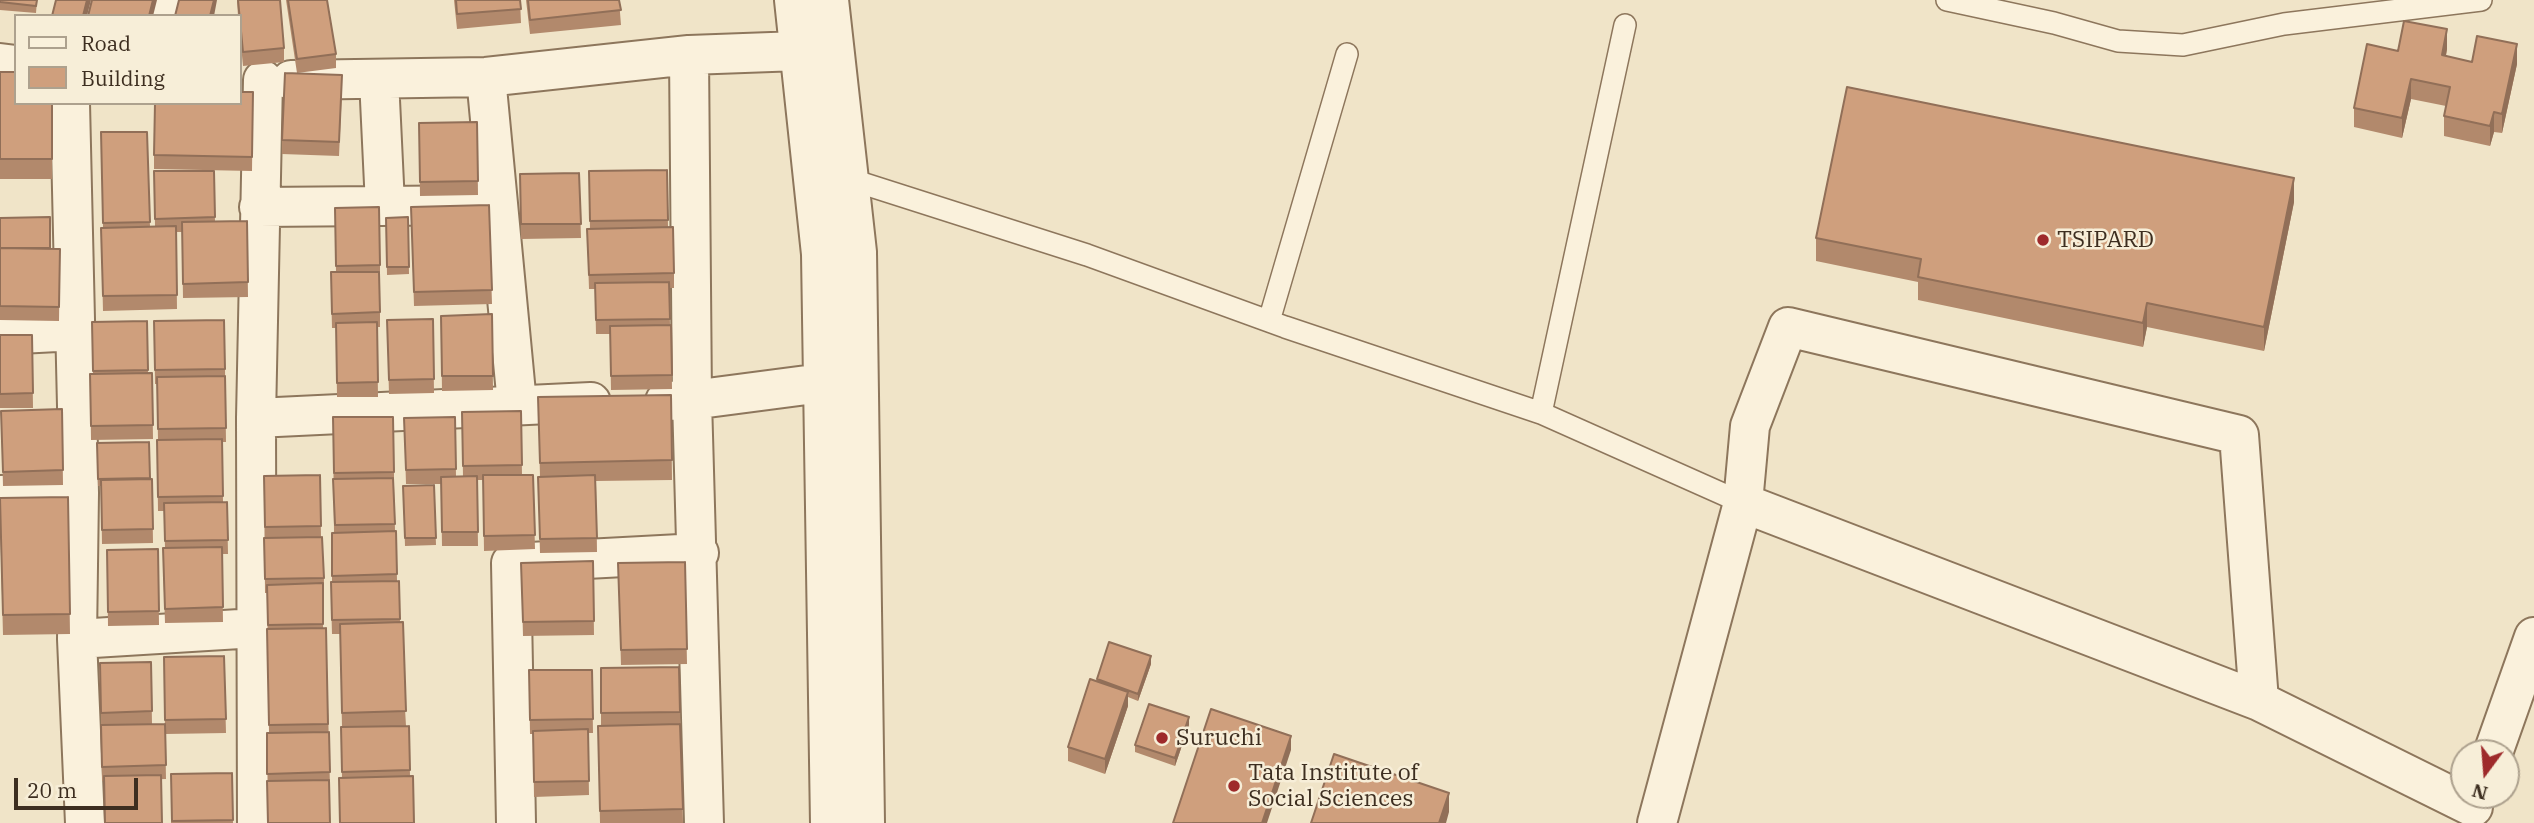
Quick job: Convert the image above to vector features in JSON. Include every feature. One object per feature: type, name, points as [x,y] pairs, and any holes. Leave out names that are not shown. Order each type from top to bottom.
[{"type":"street","points":[[794,0],[821,254],[840,380],[866,823]]},
{"type":"street","points":[[830,0],[857,252],[840,380],[830,823]]},
{"type":"street","points":[[257,823],[256,418],[260,206],[251,80],[486,77],[689,55],[799,51]]},
{"type":"street","points":[[689,55],[692,400],[699,553],[704,823]]},
{"type":"street","points":[[486,77],[517,404]]},
{"type":"street","points":[[379,79],[384,205]]},
{"type":"street","points":[[70,105],[79,494],[76,639],[85,823]]},
{"type":"street","points":[[260,206],[498,205]]},
{"type":"street","points":[[1657,823],[1743,503],[1750,426],[1788,327],[2239,435],[2259,701]]},
{"type":"street","points":[[0,335],[76,331]]},
{"type":"street","points":[[256,418],[517,404],[692,400],[840,380]]},
{"type":"street","points":[[0,495],[79,494]]},
{"type":"street","points":[[1743,503],[2259,701],[2450,796]]},
{"type":"street","points":[[516,823],[511,563],[699,553]]},
{"type":"street","points":[[76,639],[257,628]]},
{"type":"street","points":[[2498,739],[2534,637]]},
{"type":"lane","points":[[1947,0],[2054,23],[2118,41],[2183,46],[2284,24],[2481,0]]},
{"type":"lane","points":[[1541,414],[1625,25]]},
{"type":"lane","points":[[1269,321],[1347,54]]},
{"type":"lane","points":[[849,179],[1087,255],[1269,321],[1541,414],[1743,503]]},
{"type":"building","points":[[0,0],[37,0],[36,6]]},
{"type":"building","points":[[56,0],[87,0],[84,14],[52,14]]},
{"type":"building","points":[[92,0],[153,0],[150,14],[88,14]]},
{"type":"building","points":[[179,0],[214,0],[210,14],[176,14]]},
{"type":"building","points":[[238,0],[280,0],[284,48],[243,52],[242,14],[239,14]]},
{"type":"building","points":[[288,0],[327,0],[336,54],[297,59]]},
{"type":"building","points":[[456,0],[520,0],[521,9],[457,14]]},
{"type":"building","points":[[528,0],[619,0],[621,10],[530,20]]},
{"type":"building","points":[[2404,21],[2447,29],[2442,55],[2472,62],[2477,36],[2517,44],[2502,114],[2494,112],[2490,126],[2444,116],[2450,87],[2411,79],[2402,118],[2354,108],[2367,44],[2398,51]]},
{"type":"building","points":[[0,72],[14,72],[14,105],[52,105],[52,159],[0,159]]},
{"type":"building","points":[[285,73],[342,75],[339,142],[282,140]]},
{"type":"building","points":[[1847,87],[2294,178],[2264,327],[2147,303],[2143,323],[1918,277],[1921,259],[1816,238]]},
{"type":"building","points":[[242,92],[253,92],[252,157],[154,155],[155,105],[242,105]]},
{"type":"building","points":[[477,122],[478,181],[420,182],[419,123]]},
{"type":"building","points":[[101,132],[147,132],[150,222],[103,223]]},
{"type":"building","points":[[667,170],[668,220],[590,221],[589,171]]},
{"type":"building","points":[[154,171],[214,171],[215,217],[155,219]]},
{"type":"building","points":[[579,173],[581,224],[521,224],[520,174]]},
{"type":"building","points":[[489,205],[492,290],[414,292],[411,207]]},
{"type":"building","points":[[379,207],[380,265],[336,266],[335,208]]},
{"type":"building","points":[[50,217],[50,248],[0,248],[0,218]]},
{"type":"building","points":[[408,217],[409,267],[387,267],[386,218]]},
{"type":"building","points":[[247,221],[248,282],[183,284],[182,222]]},
{"type":"building","points":[[176,226],[177,295],[103,296],[101,228]]},
{"type":"building","points":[[673,227],[674,273],[589,275],[587,229]]},
{"type":"building","points":[[0,248],[60,249],[59,307],[0,306]]},
{"type":"building","points":[[331,272],[379,272],[380,312],[332,314]]},
{"type":"building","points":[[669,282],[670,319],[596,320],[595,283]]},
{"type":"building","points":[[492,314],[493,376],[442,376],[441,316]]},
{"type":"building","points":[[433,319],[434,379],[389,380],[387,320]]},
{"type":"building","points":[[224,320],[225,369],[155,370],[154,321]]},
{"type":"building","points":[[147,321],[148,370],[93,371],[92,322]]},
{"type":"building","points":[[377,322],[378,382],[337,383],[336,323]]},
{"type":"building","points":[[671,325],[672,375],[611,376],[610,326]]},
{"type":"building","points":[[0,335],[32,335],[33,393],[0,394]]},
{"type":"building","points":[[152,373],[153,425],[91,426],[90,374]]},
{"type":"building","points":[[225,376],[226,428],[158,429],[157,377]]},
{"type":"building","points":[[671,395],[672,460],[540,463],[538,397]]},
{"type":"building","points":[[62,409],[63,470],[3,472],[1,411]]},
{"type":"building","points":[[521,411],[522,465],[463,466],[462,412]]},
{"type":"building","points":[[333,417],[393,417],[394,472],[334,473]]},
{"type":"building","points":[[455,417],[456,469],[406,470],[404,418]]},
{"type":"building","points":[[222,439],[223,496],[158,497],[157,440]]},
{"type":"building","points":[[149,442],[150,478],[98,479],[97,443]]},
{"type":"building","points":[[320,475],[321,526],[265,527],[264,476]]},
{"type":"building","points":[[483,475],[533,475],[535,535],[484,536]]},
{"type":"building","points":[[595,475],[597,538],[540,539],[538,477]]},
{"type":"building","points":[[477,476],[478,532],[442,532],[441,477]]},
{"type":"building","points":[[393,478],[395,524],[335,525],[333,479]]},
{"type":"building","points":[[152,479],[153,529],[102,530],[101,480]]},
{"type":"building","points":[[434,485],[436,538],[405,538],[403,486]]},
{"type":"building","points":[[68,497],[70,614],[3,615],[0,498]]},
{"type":"building","points":[[227,502],[228,540],[165,541],[164,503]]},
{"type":"building","points":[[396,531],[397,574],[332,576],[332,533]]},
{"type":"building","points":[[322,537],[324,578],[265,579],[264,538]]},
{"type":"building","points":[[222,547],[223,607],[165,609],[163,548]]},
{"type":"building","points":[[158,549],[159,611],[108,612],[107,550]]},
{"type":"building","points":[[593,561],[594,621],[523,622],[521,563]]},
{"type":"building","points":[[685,562],[687,649],[621,650],[618,563]]},
{"type":"building","points":[[399,581],[400,619],[332,620],[331,582]]},
{"type":"building","points":[[323,583],[323,624],[268,625],[267,585]]},
{"type":"building","points":[[403,622],[406,711],[342,713],[340,624]]},
{"type":"building","points":[[326,628],[328,724],[269,725],[267,629]]},
{"type":"building","points":[[1109,642],[1151,656],[1138,694],[1097,679]]},
{"type":"building","points":[[224,656],[226,719],[165,720],[164,657]]},
{"type":"building","points":[[151,662],[152,711],[101,713],[100,663]]},
{"type":"building","points":[[679,667],[680,712],[601,713],[601,668]]},
{"type":"building","points":[[529,670],[592,670],[593,719],[530,720]]},
{"type":"building","points":[[1090,679],[1128,692],[1105,759],[1068,747]]},
{"type":"building","name":"Suruchi","points":[[1149,704],[1189,717],[1175,758],[1135,745]]},
{"type":"building","name":"Tata Institute of Social Sciences","points":[[1211,709],[1291,736],[1262,823],[1173,823]]},
{"type":"building","points":[[165,724],[166,765],[102,767],[101,725]]},
{"type":"building","points":[[680,724],[683,809],[600,811],[598,726]]},
{"type":"building","points":[[409,726],[410,770],[342,772],[341,727]]},
{"type":"building","points":[[588,729],[589,781],[534,782],[533,731]]},
{"type":"building","points":[[329,732],[330,772],[267,774],[267,733]]},
{"type":"building","points":[[1334,754],[1449,793],[1439,823],[1311,823]]},
{"type":"building","points":[[232,773],[233,820],[172,821],[171,774]]},
{"type":"building","points":[[161,775],[162,823],[105,823],[104,776]]},
{"type":"building","points":[[413,776],[414,823],[340,823],[339,778]]},
{"type":"building","points":[[329,780],[330,823],[268,823],[267,781]]},
{"type":"place","name":"TSIPARD","points":[[2043,240]]},
{"type":"place","name":"Suruchi","points":[[1162,738]]},
{"type":"place","name":"Tata Institute of Social Sciences","points":[[1234,786]]}]
